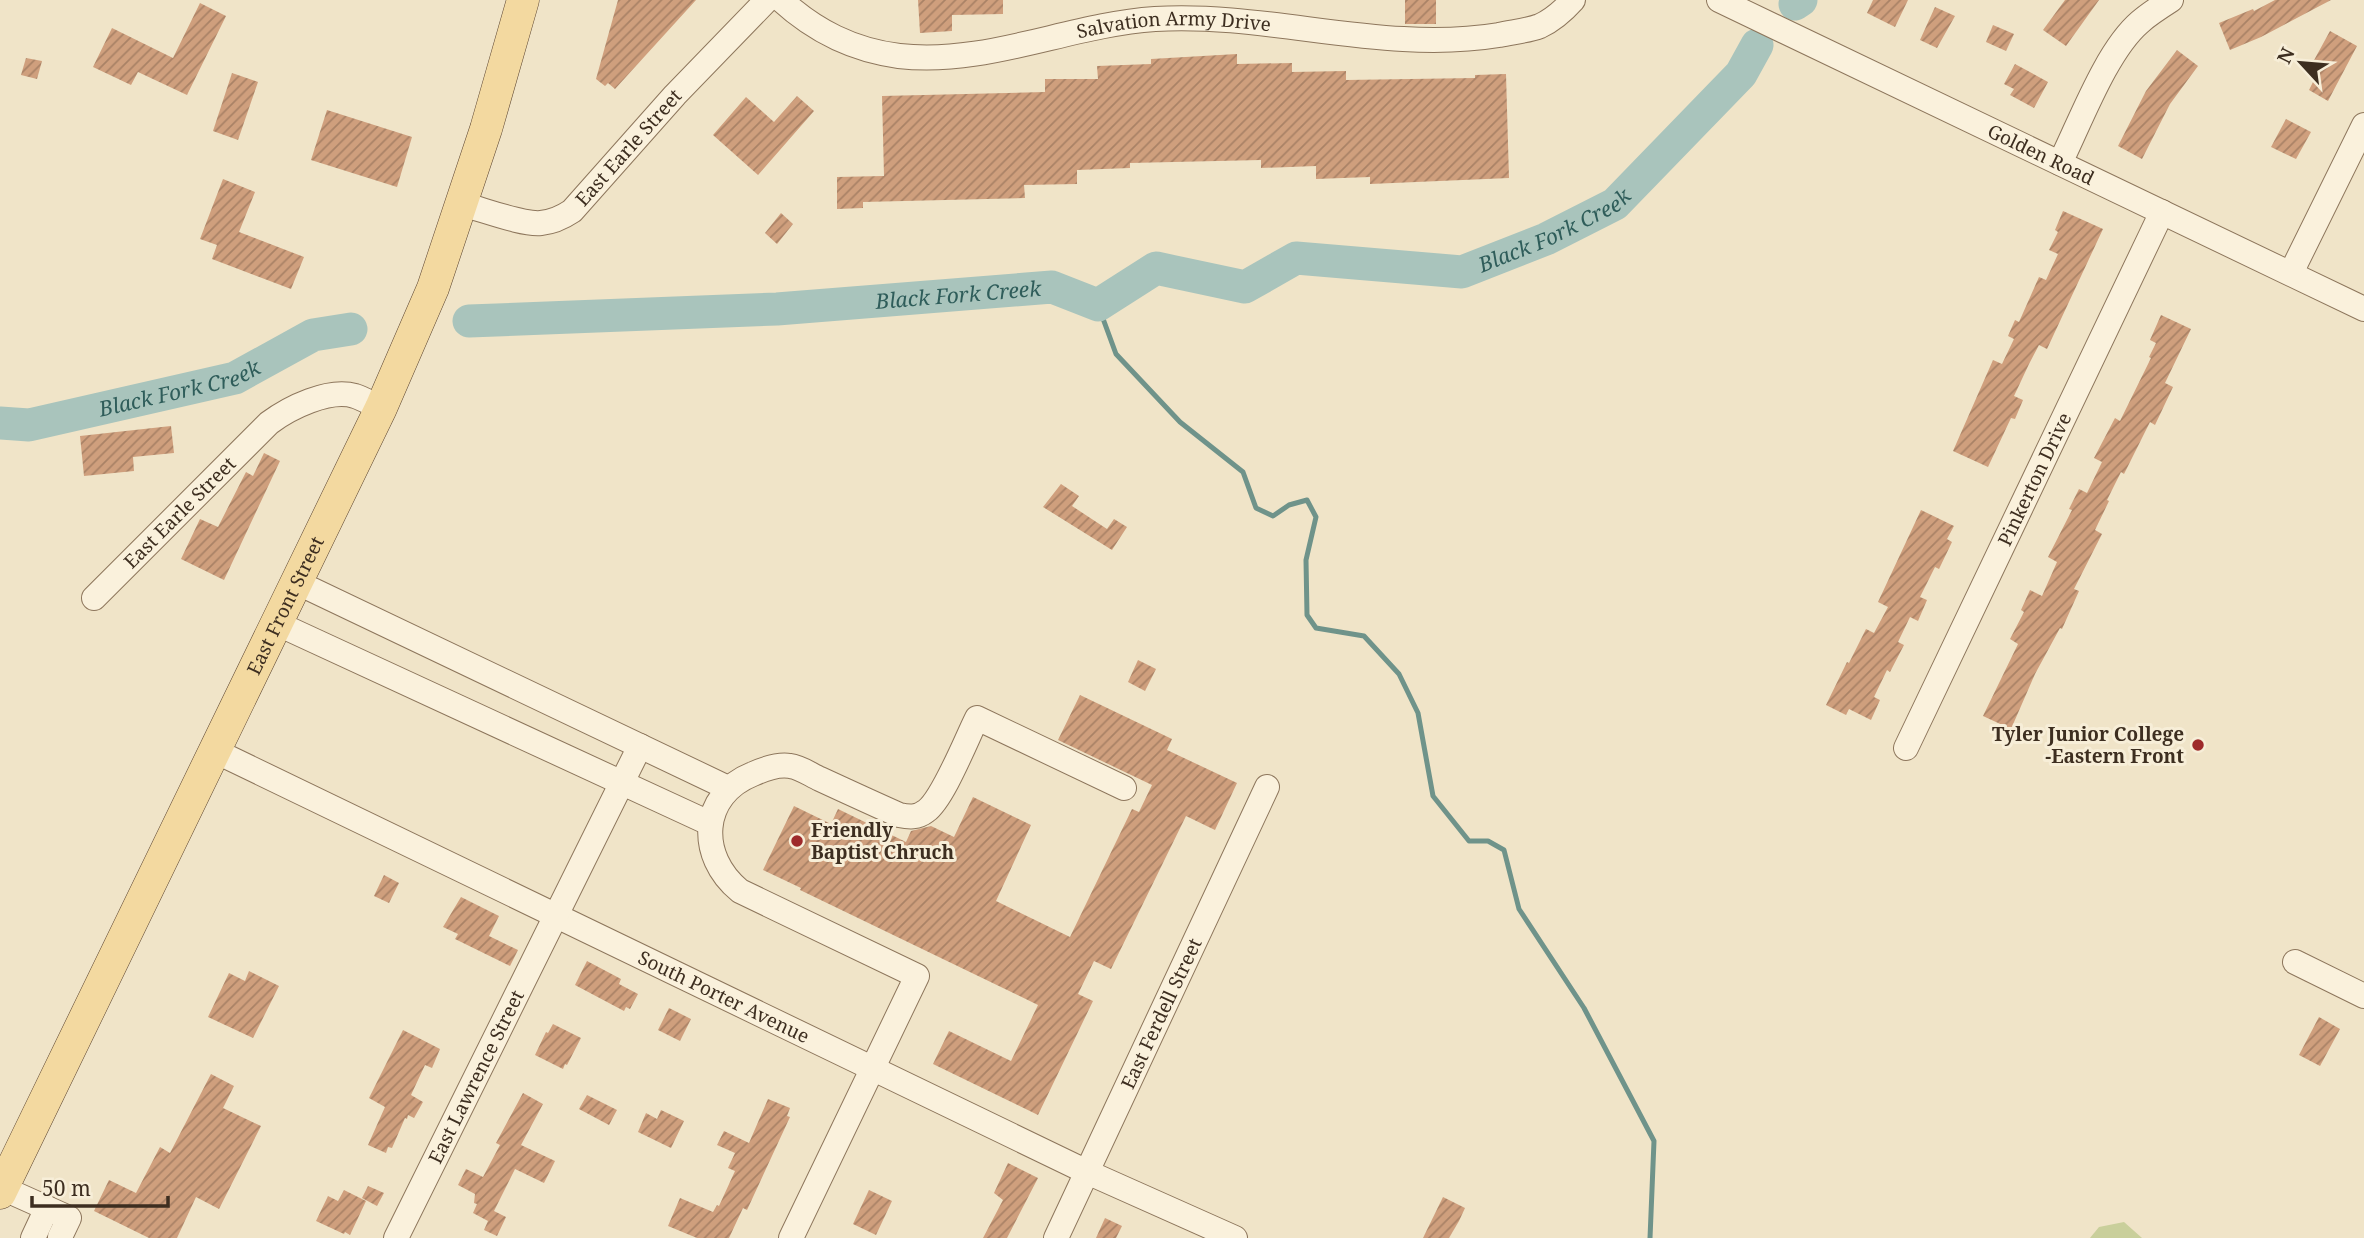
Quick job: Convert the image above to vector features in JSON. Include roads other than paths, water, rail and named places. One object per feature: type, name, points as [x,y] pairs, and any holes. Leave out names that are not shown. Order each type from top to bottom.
[{"type":"main road","name":"East Front Street","points":[[1,1190],[381,408],[433,288],[486,129],[523,0]]},
{"type":"street","name":"East Earle Street","points":[[461,204],[527,222],[541,223],[572,211],[666,105],[767,0]]},
{"type":"street","name":"Salvation Army Drive","points":[[781,0],[810,24],[843,42],[891,55],[942,57],[977,54],[1088,28],[1154,19],[1208,18],[1396,38],[1480,38],[1542,25],[1573,0]]},
{"type":"street","name":"Golden Road","points":[[1719,0],[2364,309]]},
{"type":"street","points":[[2060,163],[2120,44],[2138,23],[2171,0]]},
{"type":"street","points":[[2291,273],[2364,125]]},
{"type":"street","name":"Pinkerton Drive","points":[[1906,748],[2162,212]]},
{"type":"street","name":"East Earle Street","points":[[94,598],[220,471],[282,413],[308,402],[344,394],[381,408]]},
{"type":"street","points":[[296,582],[728,788]]},
{"type":"street","points":[[276,623],[709,823]]},
{"type":"street","points":[[791,1238],[917,976],[740,891],[727,881],[711,845],[709,823],[728,788],[767,768],[791,766],[899,815],[918,816],[928,810],[939,796],[976,719],[1124,788]]},
{"type":"street","name":"East Lawrence Street","points":[[396,1238],[640,746]]},
{"type":"street","name":"South Porter Avenue","points":[[215,751],[1087,1172],[1235,1238]]},
{"type":"street","name":"East Ferdell Street","points":[[1056,1238],[1266,787]]},
{"type":"street","points":[[2295,962],[2364,996]]},
{"type":"street","points":[[1,1190],[63,1225]]},
{"type":"street","points":[[33,1238],[63,1225]]},
{"type":"waterway","name":"Black Fork Creek","points":[[1795,4],[1801,0]]},
{"type":"waterway","name":"Black Fork Creek","points":[[469,321],[777,309],[1052,287],[1098,305],[1156,268],[1245,287],[1296,258],[1462,272],[1546,239],[1615,204],[1741,74],[1757,45]]},
{"type":"waterway","points":[[1098,305],[1116,354],[1180,422],[1243,472],[1256,508],[1273,516],[1289,505],[1307,500],[1316,517],[1306,560],[1307,615],[1316,628],[1364,636],[1399,674],[1418,713],[1433,796],[1469,841],[1488,841],[1504,850],[1519,909],[1584,1008],[1654,1141],[1650,1238]]},
{"type":"waterway","name":"Black Fork Creek","points":[[0,423],[29,425],[235,378],[313,335],[351,329]]},
{"type":"place","name":"Tyler Junior College -Eastern Front","points":[[2198,745]]},
{"type":"place","name":"Friendly Baptist Chruch","points":[[797,841]]}]
